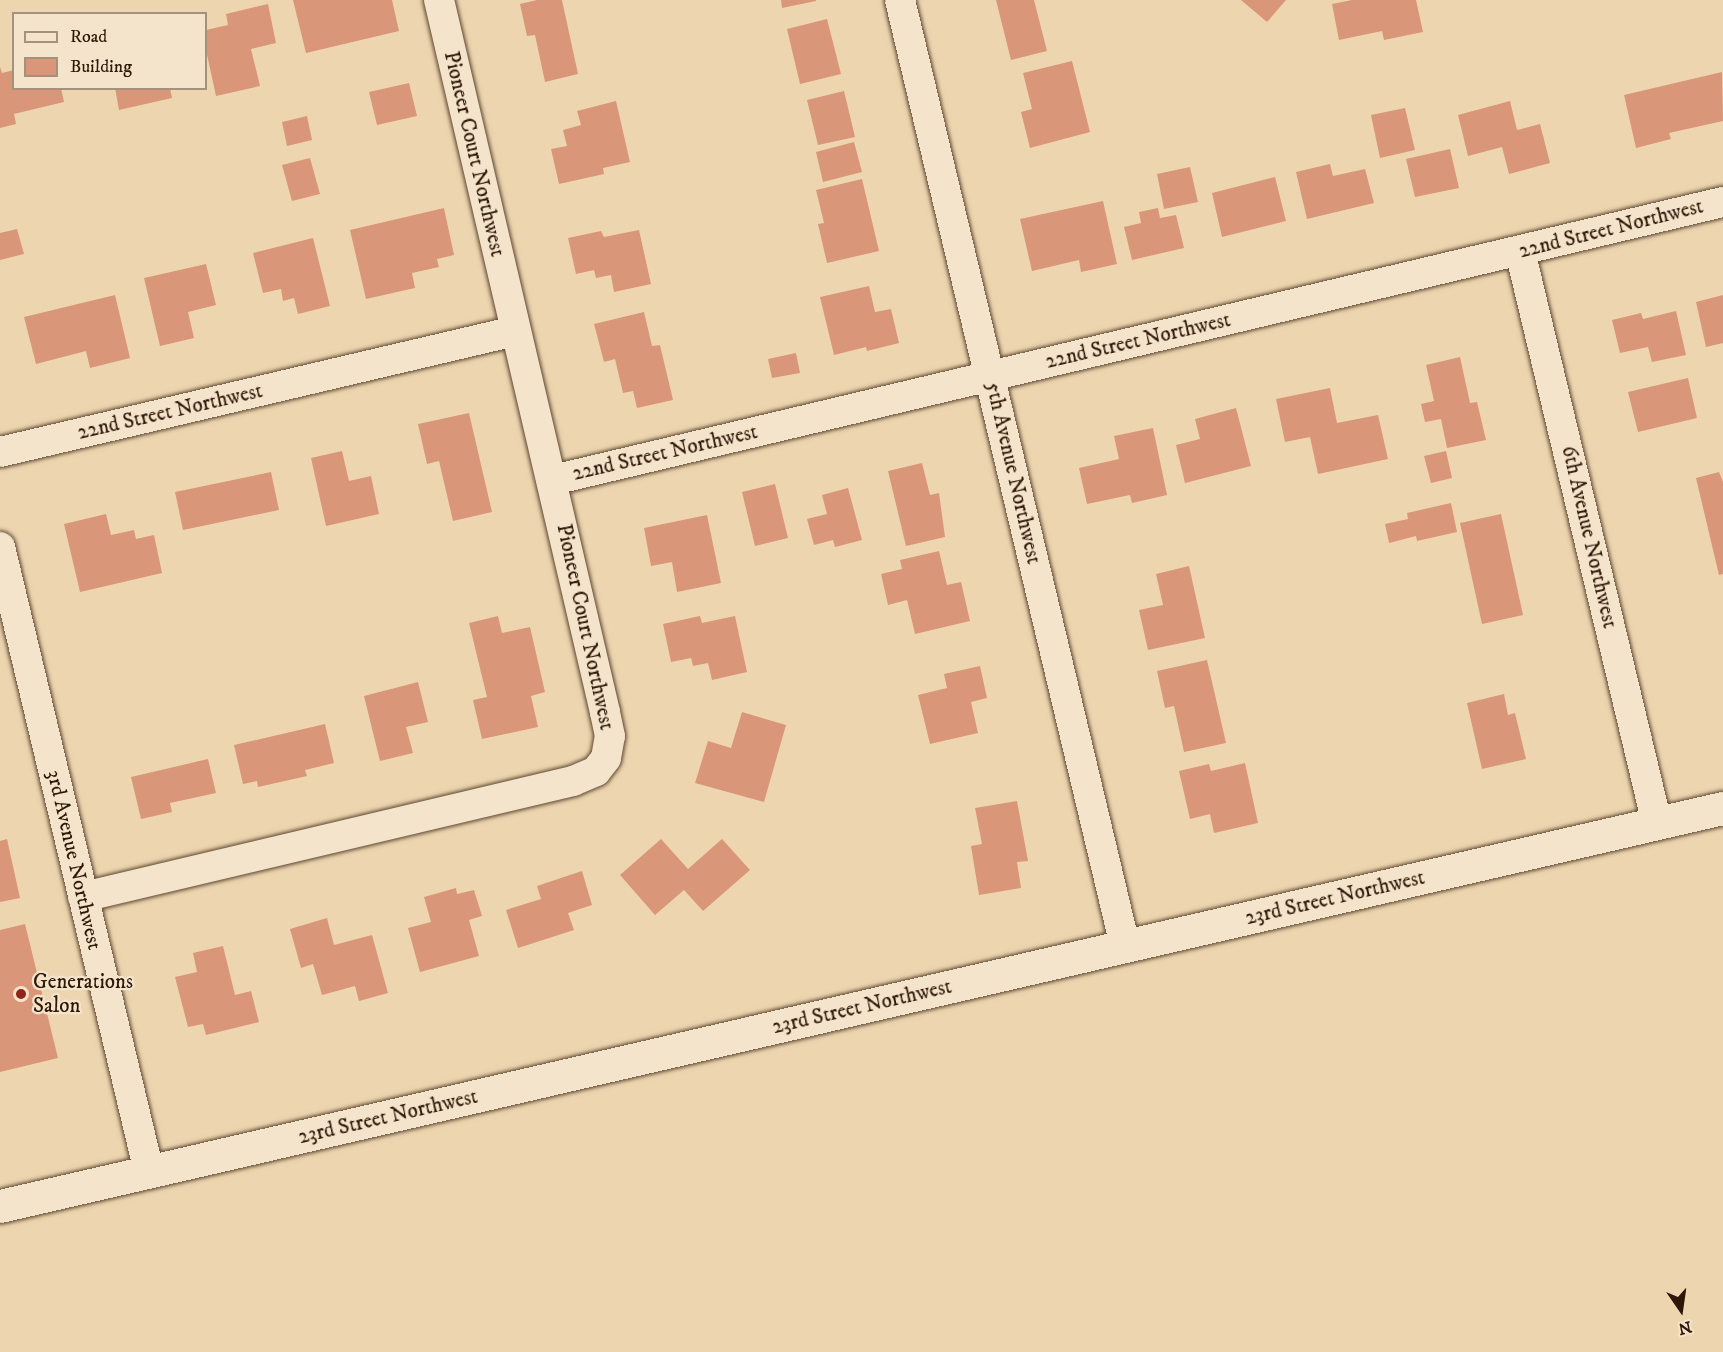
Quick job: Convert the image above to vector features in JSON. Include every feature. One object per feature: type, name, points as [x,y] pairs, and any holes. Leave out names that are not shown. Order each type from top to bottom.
[{"type":"street","name":"Pioneer Court Northwest","points":[[83,897],[573,781],[589,775],[602,765],[610,744],[608,728],[553,480],[515,331],[439,0]]},
{"type":"street","name":"5th Avenue Northwest","points":[[900,0],[1125,946]]},
{"type":"street","name":"22nd Street Northwest","points":[[553,480],[1723,202]]},
{"type":"street","name":"6th Avenue Northwest","points":[[1520,251],[1657,824]]},
{"type":"street","name":"22nd Street Northwest","points":[[0,452],[515,331]]},
{"type":"street","name":"3rd Avenue Northwest","points":[[0,547],[149,1172]]},
{"type":"street","name":"23rd Street Northwest","points":[[0,1206],[1723,808]]},
{"type":"building","points":[[293,0],[392,0],[399,31],[306,53]]},
{"type":"building","points":[[537,0],[562,0],[578,74],[545,82],[535,35],[527,36],[520,4]]},
{"type":"building","points":[[781,0],[816,0],[816,1],[782,8]]},
{"type":"building","points":[[996,0],[1034,0],[1047,51],[1011,60]]},
{"type":"building","points":[[1241,0],[1286,0],[1267,22]]},
{"type":"building","points":[[1352,0],[1416,0],[1423,32],[1384,40],[1382,31],[1339,40],[1332,4]]},
{"type":"building","points":[[268,4],[276,43],[251,49],[260,86],[216,96],[207,55],[207,30],[228,25],[226,14]]},
{"type":"building","points":[[827,19],[841,74],[800,84],[787,29]]},
{"type":"building","points":[[1072,61],[1090,132],[1030,148],[1021,112],[1032,109],[1023,73]]},
{"type":"building","points":[[0,67],[2,73],[12,70],[12,90],[61,90],[64,102],[14,114],[16,124],[0,128]]},
{"type":"building","points":[[1722,72],[1723,121],[1669,133],[1671,139],[1636,148],[1624,95]]},
{"type":"building","points":[[409,83],[417,116],[377,125],[369,92]]},
{"type":"building","points":[[115,90],[170,90],[172,98],[119,110]]},
{"type":"building","points":[[844,91],[855,137],[818,145],[807,100]]},
{"type":"building","points":[[616,101],[630,162],[603,168],[604,174],[559,184],[551,149],[567,146],[563,130],[581,125],[577,111]]},
{"type":"building","points":[[1510,101],[1517,130],[1540,124],[1550,163],[1509,174],[1502,147],[1468,156],[1458,115]]},
{"type":"building","points":[[1405,108],[1415,150],[1380,158],[1371,115]]},
{"type":"building","points":[[307,116],[312,140],[287,146],[282,122]]},
{"type":"building","points":[[854,142],[862,172],[823,182],[816,152]]},
{"type":"building","points":[[1450,149],[1459,188],[1415,197],[1406,159]]},
{"type":"building","points":[[310,158],[320,194],[292,201],[282,165]]},
{"type":"building","points":[[1330,164],[1333,176],[1365,169],[1374,203],[1307,219],[1296,172]]},
{"type":"building","points":[[1190,167],[1198,202],[1164,209],[1157,174]]},
{"type":"building","points":[[1275,177],[1286,221],[1222,237],[1212,193]]},
{"type":"building","points":[[862,179],[879,251],[827,263],[818,224],[824,223],[816,190]]},
{"type":"building","points":[[1103,201],[1117,264],[1081,272],[1079,260],[1032,271],[1020,219]]},
{"type":"building","points":[[444,208],[454,255],[437,259],[439,267],[412,273],[415,288],[366,299],[350,230]]},
{"type":"building","points":[[1158,208],[1160,218],[1176,215],[1184,248],[1132,260],[1124,227],[1141,223],[1139,212]]},
{"type":"building","points":[[17,229],[24,254],[0,260],[0,233]]},
{"type":"building","points":[[639,230],[651,284],[614,292],[611,275],[596,278],[594,270],[576,274],[568,238],[601,231],[604,237]]},
{"type":"building","points":[[313,238],[330,306],[298,314],[294,298],[283,301],[281,289],[263,293],[253,253]]},
{"type":"building","points":[[206,264],[216,305],[188,312],[194,338],[160,346],[144,278]]},
{"type":"building","points":[[869,286],[875,312],[891,309],[899,343],[867,351],[866,347],[834,355],[820,297]]},
{"type":"building","points":[[115,295],[130,358],[90,368],[86,351],[36,364],[24,317]]},
{"type":"building","points":[[1723,295],[1723,343],[1706,347],[1696,302]]},
{"type":"building","points":[[1676,311],[1686,355],[1652,362],[1648,347],[1620,353],[1612,320],[1641,313],[1643,319]]},
{"type":"building","points":[[644,312],[652,346],[660,345],[673,400],[637,408],[633,391],[623,393],[615,359],[604,362],[594,324]]},
{"type":"building","points":[[796,353],[800,373],[772,378],[768,359]]},
{"type":"building","points":[[1460,357],[1470,403],[1477,402],[1486,440],[1447,448],[1441,419],[1425,422],[1421,404],[1434,401],[1426,365]]},
{"type":"building","points":[[1688,378],[1697,418],[1638,432],[1628,392]]},
{"type":"building","points":[[1330,388],[1337,423],[1378,415],[1388,459],[1318,474],[1310,437],[1285,442],[1276,399]]},
{"type":"building","points":[[1236,408],[1251,466],[1185,483],[1176,445],[1200,439],[1195,419]]},
{"type":"building","points":[[469,413],[492,512],[453,521],[439,461],[427,464],[418,424]]},
{"type":"building","points":[[1153,428],[1167,495],[1132,503],[1130,495],[1087,504],[1079,468],[1119,459],[1114,436]]},
{"type":"building","points":[[342,451],[349,481],[371,476],[379,514],[326,526],[311,458]]},
{"type":"building","points":[[1446,451],[1452,478],[1431,483],[1424,456]]},
{"type":"building","points":[[922,463],[930,495],[939,493],[945,537],[906,546],[888,471]]},
{"type":"building","points":[[271,472],[279,510],[183,530],[175,492]]},
{"type":"building","points":[[1719,472],[1723,482],[1723,574],[1719,575],[1696,478]]},
{"type":"building","points":[[775,484],[788,538],[755,546],[742,492]]},
{"type":"building","points":[[848,488],[862,540],[835,547],[833,540],[814,545],[807,519],[827,514],[822,495]]},
{"type":"building","points":[[1451,503],[1457,532],[1417,541],[1416,536],[1389,543],[1385,524],[1408,519],[1407,513]]},
{"type":"building","points":[[106,514],[111,535],[134,530],[136,539],[154,535],[162,573],[80,592],[64,524]]},
{"type":"building","points":[[1501,514],[1523,615],[1482,624],[1460,523]]},
{"type":"building","points":[[707,515],[721,583],[677,592],[672,562],[651,566],[644,528]]},
{"type":"building","points":[[939,551],[947,585],[961,582],[970,621],[915,634],[907,600],[888,605],[881,574],[902,569],[900,560]]},
{"type":"building","points":[[1189,566],[1205,638],[1148,650],[1139,610],[1163,605],[1156,574]]},
{"type":"building","points":[[498,616],[502,633],[530,627],[545,692],[531,696],[538,727],[482,739],[473,700],[487,697],[469,623]]},
{"type":"building","points":[[700,616],[702,623],[735,616],[747,672],[712,680],[708,663],[693,666],[691,658],[671,662],[663,624]]},
{"type":"building","points":[[1207,660],[1226,743],[1184,752],[1174,706],[1165,708],[1157,671]]},
{"type":"building","points":[[980,666],[987,698],[971,702],[978,733],[930,744],[918,695],[947,688],[944,674]]},
{"type":"building","points":[[418,682],[428,722],[406,727],[413,753],[380,761],[364,696]]},
{"type":"building","points":[[1504,694],[1508,715],[1515,713],[1526,759],[1482,769],[1467,703]]},
{"type":"building","points":[[742,712],[786,725],[764,802],[695,783],[708,741],[731,748]]},
{"type":"building","points":[[325,724],[334,763],[305,770],[307,776],[258,787],[257,781],[243,784],[234,745]]},
{"type":"building","points":[[208,759],[216,793],[170,803],[172,812],[141,819],[131,777]]},
{"type":"building","points":[[1245,763],[1258,823],[1214,833],[1210,814],[1190,819],[1179,771],[1209,764],[1211,771]]},
{"type":"building","points":[[1017,801],[1028,861],[1017,862],[1021,888],[979,895],[971,846],[982,844],[975,808]]},
{"type":"building","points":[[7,839],[20,898],[0,902],[0,841]]},
{"type":"building","points":[[661,839],[688,869],[722,839],[750,870],[703,911],[684,890],[655,915],[620,875]]},
{"type":"building","points":[[582,871],[592,905],[568,913],[574,930],[518,948],[506,910],[541,899],[537,886]]},
{"type":"building","points":[[456,888],[457,894],[474,890],[482,916],[469,920],[479,956],[420,972],[408,928],[431,922],[424,897]]},
{"type":"building","points":[[327,918],[334,945],[372,935],[388,993],[359,1001],[355,986],[322,995],[313,964],[301,968],[290,929]]},
{"type":"building","name":"Generations Salon","points":[[25,924],[58,1058],[0,1072],[0,930]]},
{"type":"building","points":[[223,946],[235,995],[251,991],[259,1022],[206,1035],[203,1024],[188,1027],[175,977],[197,972],[193,953]]},
{"type":"place","name":"Generations Salon","points":[[21,994]]}]
